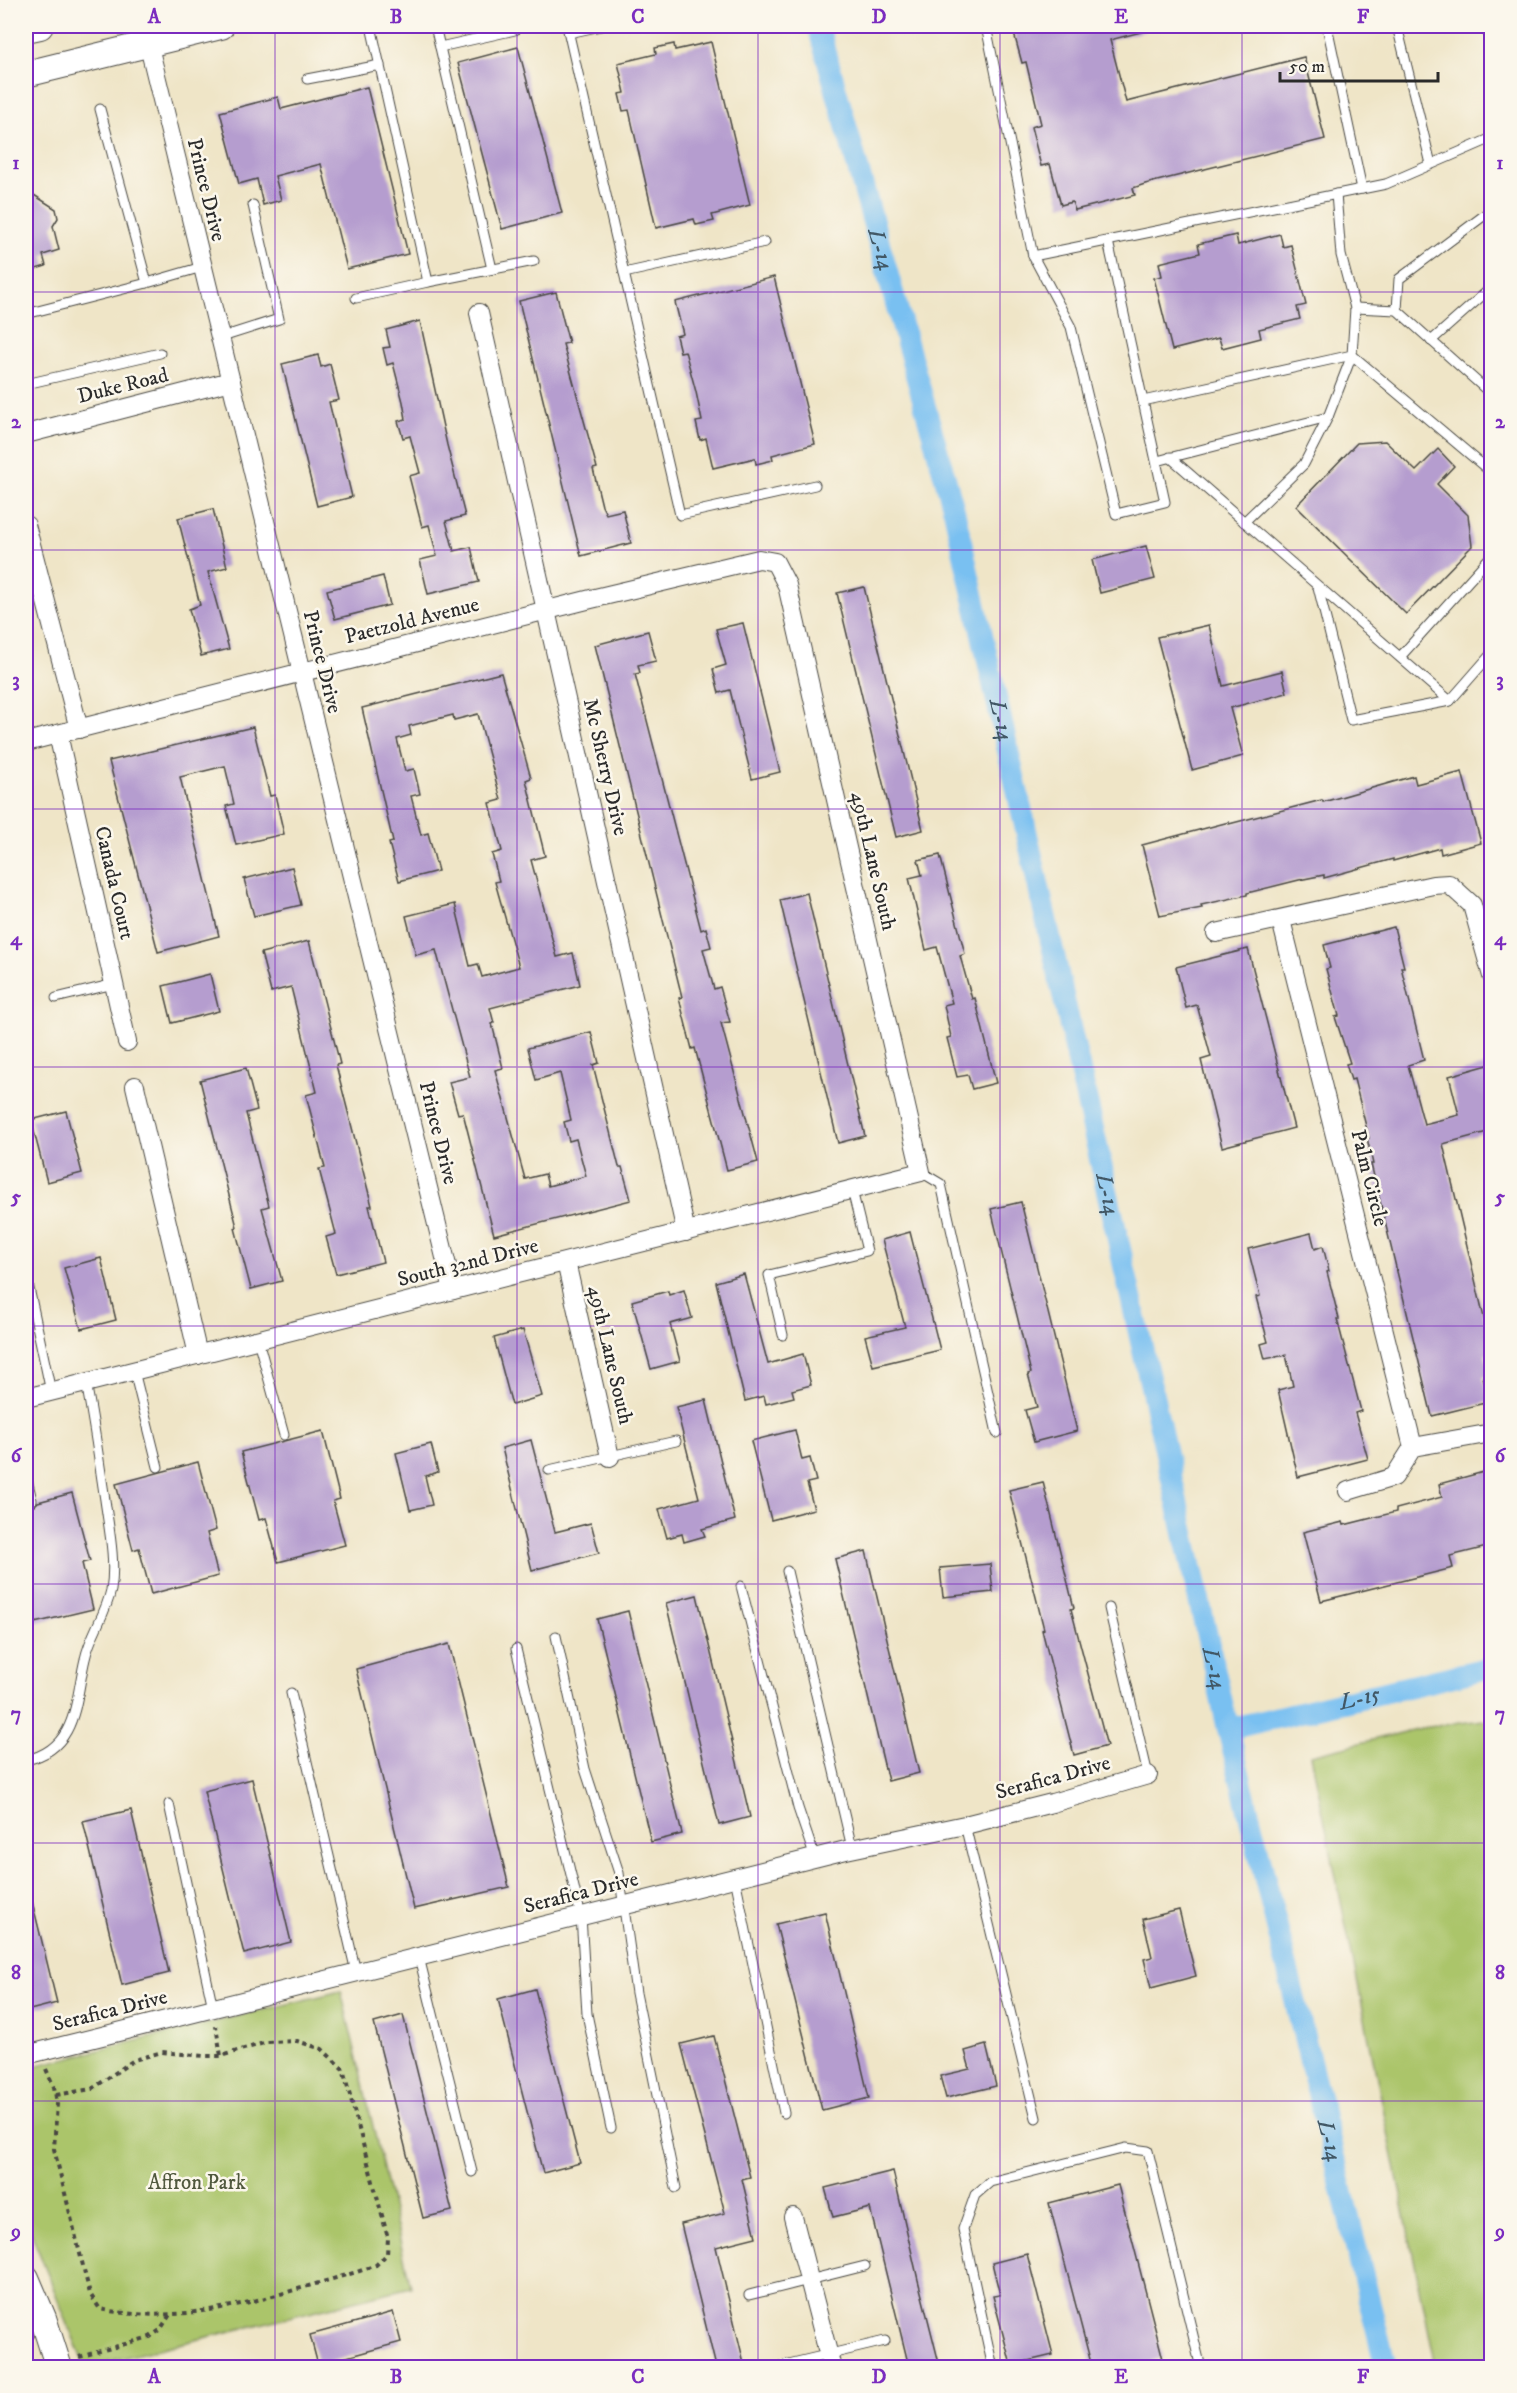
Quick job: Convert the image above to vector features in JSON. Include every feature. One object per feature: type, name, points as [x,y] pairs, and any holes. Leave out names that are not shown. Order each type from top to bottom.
[{"type":"main road","points":[[26,29],[40,26]]},
{"type":"main road","points":[[26,74],[146,34],[221,26]]},
{"type":"main road","points":[[26,2278],[43,2318],[68,2362]]},
{"type":"street","points":[[1489,26],[1491,31]]},
{"type":"street","name":"Prince Drive","points":[[146,34],[453,1290]]},
{"type":"street","name":"Mc Sherry Drive","points":[[479,313],[686,1232]]},
{"type":"street","name":"Duke Road","points":[[26,434],[231,381]]},
{"type":"street","points":[[26,525],[79,729]]},
{"type":"street","name":"Paetzold Avenue","points":[[26,742],[546,610],[759,559],[775,562]]},
{"type":"street","name":"49th Lane South","points":[[775,562],[787,585],[921,1172]]},
{"type":"street","name":"Canada Court","points":[[58,734],[127,1042]]},
{"type":"street","points":[[1216,933],[1433,885],[1449,884],[1472,905],[1491,976]]},
{"type":"street","name":"Palm Circle","points":[[1281,920],[1413,1447]]},
{"type":"street","points":[[135,1086],[198,1355]]},
{"type":"street","name":"South 32nd Drive","points":[[26,1398],[921,1172]]},
{"type":"street","name":"49th Lane South","points":[[566,1262],[610,1457]]},
{"type":"street","points":[[1348,1491],[1394,1477],[1413,1447],[1491,1433]]},
{"type":"street","name":"Serafica Drive","points":[[32,2053],[852,1848],[965,1825],[1148,1775]]},
{"type":"street","points":[[793,2217],[830,2361]]},
{"type":"lane","points":[[371,26],[428,282]]},
{"type":"lane","points":[[435,26],[492,269]]},
{"type":"lane","points":[[601,26],[568,29],[680,515],[815,485]]},
{"type":"lane","points":[[986,26],[1033,256],[1071,327],[1116,514],[1165,502],[1108,241]]},
{"type":"lane","points":[[1327,26],[1362,189]]},
{"type":"lane","points":[[1397,26],[1431,164]]},
{"type":"lane","points":[[440,47],[515,30]]},
{"type":"lane","points":[[307,79],[380,65]]},
{"type":"lane","points":[[100,109],[147,283]]},
{"type":"lane","points":[[1033,256],[1386,184],[1491,138]]},
{"type":"lane","points":[[1244,522],[1304,464],[1328,417],[1352,355],[1355,308],[1341,255],[1336,194]]},
{"type":"lane","points":[[219,338],[279,319],[253,205]]},
{"type":"lane","points":[[1397,310],[1399,279],[1486,214],[1491,219]]},
{"type":"lane","points":[[624,273],[765,242]]},
{"type":"lane","points":[[356,298],[534,261]]},
{"type":"lane","points":[[26,314],[202,267]]},
{"type":"lane","points":[[1431,340],[1491,287]]},
{"type":"lane","points":[[1355,308],[1397,310],[1491,395]]},
{"type":"lane","points":[[26,384],[160,353]]},
{"type":"lane","points":[[1143,401],[1352,355]]},
{"type":"lane","points":[[1352,355],[1491,474]]},
{"type":"lane","points":[[1156,461],[1328,417]]},
{"type":"lane","points":[[1170,457],[1450,701]]},
{"type":"lane","points":[[1400,657],[1491,555]]},
{"type":"lane","points":[[1318,586],[1351,720],[1450,701],[1491,653]]},
{"type":"lane","points":[[56,998],[114,984]]},
{"type":"lane","points":[[921,1172],[941,1184],[997,1433]]},
{"type":"lane","points":[[783,1335],[769,1275],[867,1251],[852,1190]]},
{"type":"lane","points":[[26,1274],[51,1392]]},
{"type":"lane","points":[[258,1340],[284,1435]]},
{"type":"lane","points":[[134,1371],[158,1467]]},
{"type":"lane","points":[[26,1760],[52,1749],[63,1737],[74,1716],[85,1656],[111,1591],[112,1554],[95,1427],[86,1383]]},
{"type":"lane","points":[[549,1470],[676,1442]]},
{"type":"lane","points":[[26,1475],[32,1500]]},
{"type":"lane","points":[[787,1571],[852,1848]]},
{"type":"lane","points":[[741,1586],[798,1808],[815,1858]]},
{"type":"lane","points":[[1109,1608],[1148,1775]]},
{"type":"lane","points":[[556,1636],[585,1769],[619,1873],[636,1993],[676,2188]]},
{"type":"lane","points":[[516,1649],[581,1916],[586,2014],[611,2128]]},
{"type":"lane","points":[[291,1693],[356,1972]]},
{"type":"lane","points":[[169,1804],[213,2008]]},
{"type":"lane","points":[[965,1825],[1036,2118]]},
{"type":"lane","points":[[735,1878],[784,2113]]},
{"type":"lane","points":[[419,1957],[472,2172]]},
{"type":"lane","points":[[993,2367],[963,2229],[975,2195],[990,2182],[1126,2148],[1148,2151],[1201,2367]]},
{"type":"lane","points":[[749,2295],[865,2266]]},
{"type":"lane","points":[[772,2367],[830,2361],[885,2341]]},
{"type":"path","points":[[213,2008],[220,2056]]},
{"type":"path","points":[[32,2053],[54,2087],[57,2103],[54,2150],[90,2294],[100,2309],[128,2315],[233,2307],[357,2272],[376,2265],[387,2254],[386,2227],[343,2069],[322,2049],[297,2041],[267,2042],[220,2056],[162,2052],[134,2060],[92,2089],[56,2095]]},
{"type":"path","points":[[68,2362],[150,2337],[160,2330],[171,2313]]},
{"type":"green space","points":[[1491,1719],[1491,2367],[1436,2367],[1311,1755],[1421,1728]]},
{"type":"green space","name":"Affron Park","points":[[341,1991],[411,2287],[85,2367],[26,2220],[26,2068]]},
{"type":"building","points":[[1012,26],[1144,26],[1145,31],[1110,40],[1126,102],[1304,57],[1325,139],[1145,184],[1133,188],[1135,195],[1075,210],[1072,202],[1061,205],[1050,164],[1041,166],[1031,127],[1041,124],[1026,62],[1022,63]]},
{"type":"building","points":[[711,42],[750,205],[712,215],[714,221],[696,225],[694,219],[656,228],[629,110],[623,111],[619,94],[625,93],[618,63],[656,54],[655,48],[674,44],[675,50]]},
{"type":"building","points":[[518,47],[562,213],[502,229],[458,63]]},
{"type":"building","points":[[367,87],[408,254],[347,269],[321,164],[275,176],[281,200],[263,205],[257,179],[239,184],[220,112],[278,97],[281,109]]},
{"type":"building","points":[[26,190],[56,209],[58,218],[53,226],[59,250],[43,255],[46,266],[26,272]]},
{"type":"building","points":[[1280,234],[1283,247],[1291,245],[1306,305],[1297,307],[1300,319],[1259,329],[1261,338],[1222,348],[1219,338],[1172,350],[1154,278],[1162,276],[1159,263],[1200,253],[1198,244],[1236,235],[1238,245]]},
{"type":"building","points":[[774,277],[815,444],[772,455],[773,460],[756,464],[755,458],[713,468],[706,438],[700,440],[696,422],[702,421],[696,392],[685,351],[680,352],[676,336],[683,334],[675,302]]},
{"type":"building","points":[[556,292],[569,343],[563,344],[597,468],[593,469],[602,506],[606,514],[623,510],[631,543],[581,556],[519,301]]},
{"type":"building","points":[[420,321],[465,516],[446,521],[454,551],[471,547],[479,582],[428,594],[420,560],[437,556],[429,525],[422,527],[409,476],[420,473],[410,436],[403,438],[398,421],[406,419],[403,402],[393,363],[387,365],[383,348],[390,347],[386,330]]},
{"type":"building","points":[[318,355],[321,367],[330,364],[339,400],[329,402],[352,497],[317,506],[282,364]]},
{"type":"building","points":[[1385,441],[1416,471],[1438,449],[1454,466],[1437,484],[1468,515],[1472,546],[1406,614],[1296,506],[1357,443]]},
{"type":"building","points":[[213,509],[227,567],[208,572],[229,649],[201,656],[189,609],[200,605],[178,518]]},
{"type":"building","points":[[1146,546],[1155,579],[1100,593],[1092,560]]},
{"type":"building","points":[[383,576],[390,605],[335,619],[327,590]]},
{"type":"building","points":[[864,587],[923,830],[896,837],[837,593]]},
{"type":"building","points":[[743,623],[780,772],[752,779],[730,690],[719,693],[713,669],[726,665],[716,629]]},
{"type":"building","points":[[1209,625],[1223,686],[1282,671],[1287,693],[1230,708],[1243,756],[1192,770],[1157,637]]},
{"type":"building","points":[[648,631],[656,661],[638,665],[640,673],[635,674],[701,930],[706,928],[711,947],[703,949],[714,989],[720,987],[730,1022],[721,1023],[758,1162],[727,1170],[695,1048],[692,1049],[679,998],[682,997],[595,645]]},
{"type":"building","points":[[501,673],[531,778],[526,780],[545,856],[531,860],[557,957],[573,953],[580,985],[490,1008],[503,1068],[495,1070],[525,1179],[545,1174],[548,1186],[586,1176],[576,1139],[569,1141],[564,1122],[571,1120],[560,1073],[536,1080],[528,1048],[591,1032],[599,1063],[593,1065],[619,1167],[622,1167],[631,1200],[494,1235],[463,1113],[458,1114],[449,1082],[470,1077],[436,950],[416,955],[406,916],[455,904],[470,966],[478,964],[482,977],[519,967],[495,882],[499,881],[492,854],[502,851],[490,803],[501,800],[478,714],[454,720],[453,715],[409,726],[411,735],[397,739],[405,771],[414,769],[420,794],[411,796],[421,835],[428,833],[438,871],[399,881],[389,843],[393,842],[362,708]]},
{"type":"building","points":[[253,727],[270,796],[275,795],[284,834],[236,845],[226,806],[234,804],[225,766],[180,777],[219,936],[158,952],[109,761]]},
{"type":"building","points":[[1462,772],[1481,843],[1441,854],[1440,848],[1324,878],[1324,875],[1299,880],[1201,905],[1202,908],[1160,916],[1142,845],[1229,822],[1229,824],[1322,800],[1323,802],[1414,776],[1416,784]]},
{"type":"building","points":[[940,855],[965,954],[960,956],[972,999],[975,998],[996,1083],[972,1089],[968,1075],[957,1077],[947,1038],[951,1037],[944,1005],[952,1003],[937,947],[926,950],[909,878],[922,875],[918,860]]},
{"type":"building","points":[[292,867],[301,905],[254,916],[244,879]]},
{"type":"building","points":[[807,893],[865,1136],[838,1143],[780,900]]},
{"type":"building","points":[[1394,927],[1404,967],[1401,967],[1424,1060],[1408,1065],[1424,1124],[1459,1115],[1449,1076],[1488,1065],[1491,1077],[1491,1131],[1443,1144],[1485,1322],[1491,1321],[1491,1352],[1485,1354],[1490,1376],[1483,1377],[1489,1402],[1432,1416],[1371,1164],[1373,1164],[1367,1138],[1369,1138],[1354,1079],[1351,1080],[1346,1064],[1350,1063],[1335,1017],[1339,1016],[1326,969],[1330,968],[1324,945]]},
{"type":"building","points":[[309,941],[340,1064],[336,1065],[372,1206],[369,1206],[383,1262],[336,1274],[326,1237],[336,1234],[319,1169],[325,1168],[306,1095],[317,1092],[291,987],[271,992],[261,953]]},
{"type":"building","points":[[1248,949],[1294,1128],[1222,1147],[1201,1060],[1211,1057],[1197,1005],[1186,1008],[1176,967]]},
{"type":"building","points":[[210,974],[219,1011],[172,1023],[163,986]]},
{"type":"building","points":[[246,1068],[257,1110],[246,1113],[269,1206],[262,1208],[282,1281],[251,1289],[200,1080]]},
{"type":"building","points":[[66,1111],[82,1173],[47,1182],[31,1120]]},
{"type":"building","points":[[1021,1202],[1077,1431],[1034,1442],[1025,1410],[1037,1407],[1028,1374],[1031,1373],[991,1209]]},
{"type":"building","points":[[910,1232],[940,1350],[873,1366],[865,1336],[905,1327],[882,1240]]},
{"type":"building","points":[[1311,1233],[1315,1249],[1323,1246],[1339,1319],[1337,1319],[1361,1411],[1355,1413],[1368,1459],[1298,1477],[1278,1390],[1293,1386],[1286,1355],[1265,1359],[1261,1344],[1268,1342],[1256,1297],[1260,1296],[1248,1249]]},
{"type":"building","points":[[101,1258],[116,1320],[81,1329],[64,1268]]},
{"type":"building","points":[[744,1274],[768,1364],[803,1354],[811,1385],[792,1390],[794,1397],[766,1404],[764,1396],[745,1401],[716,1282]]},
{"type":"building","points":[[684,1290],[692,1318],[670,1324],[680,1361],[651,1369],[632,1301],[668,1291],[669,1295]]},
{"type":"building","points":[[523,1330],[542,1396],[512,1405],[494,1338]]},
{"type":"building","points":[[706,1400],[735,1520],[702,1529],[705,1536],[684,1542],[682,1534],[667,1538],[659,1509],[699,1498],[676,1407]]},
{"type":"building","points":[[795,1430],[802,1460],[810,1458],[816,1481],[807,1483],[814,1509],[771,1520],[751,1441]]},
{"type":"building","points":[[323,1431],[340,1499],[333,1501],[345,1545],[278,1562],[266,1518],[259,1520],[241,1452]]},
{"type":"building","points":[[531,1440],[555,1532],[591,1523],[599,1553],[532,1570],[502,1448]]},
{"type":"building","points":[[431,1444],[438,1472],[425,1476],[432,1505],[410,1510],[396,1453]]},
{"type":"building","points":[[198,1462],[216,1530],[207,1533],[218,1576],[151,1594],[139,1548],[133,1550],[116,1484]]},
{"type":"building","points":[[1491,1470],[1491,1546],[1450,1556],[1453,1568],[1321,1601],[1303,1532],[1396,1512],[1396,1509],[1442,1497],[1439,1484]]},
{"type":"building","points":[[1043,1482],[1074,1608],[1071,1609],[1107,1746],[1074,1755],[1009,1490]]},
{"type":"building","points":[[72,1493],[90,1561],[82,1563],[93,1609],[26,1625],[26,1506],[34,1506],[38,1502]]},
{"type":"building","points":[[866,1551],[919,1773],[888,1781],[835,1559]]},
{"type":"building","points":[[990,1564],[993,1592],[943,1597],[940,1568]]},
{"type":"building","points":[[697,1595],[750,1817],[719,1825],[666,1603]]},
{"type":"building","points":[[628,1611],[682,1834],[651,1842],[597,1619]]},
{"type":"building","points":[[449,1644],[509,1887],[414,1909],[356,1669]]},
{"type":"building","points":[[252,1779],[291,1942],[244,1954],[204,1791]]},
{"type":"building","points":[[131,1810],[169,1973],[122,1985],[83,1821]]},
{"type":"building","points":[[32,1901],[57,2003],[26,2011],[26,1902]]},
{"type":"building","points":[[1179,1910],[1196,1976],[1151,1988],[1144,1959],[1152,1957],[1143,1919]]},
{"type":"building","points":[[825,1912],[869,2098],[822,2110],[776,1924]]},
{"type":"building","points":[[535,1989],[580,2163],[543,2173],[498,1999]]},
{"type":"building","points":[[403,2015],[452,2211],[423,2218],[374,2023]]},
{"type":"building","points":[[714,2036],[750,2177],[742,2179],[756,2237],[716,2247],[745,2367],[716,2367],[681,2224],[725,2213],[681,2044]]},
{"type":"building","points":[[986,2045],[996,2086],[946,2098],[940,2076],[970,2069],[965,2051]]},
{"type":"building","points":[[893,2171],[940,2367],[909,2367],[870,2208],[833,2217],[825,2188]]},
{"type":"building","points":[[1118,2185],[1163,2359],[1129,2367],[1092,2367],[1049,2203]]},
{"type":"building","points":[[1027,2254],[1053,2355],[1011,2365],[993,2296],[1000,2295],[992,2263]]},
{"type":"building","points":[[393,2312],[401,2342],[318,2365],[310,2335]]},
{"type":"waterway","name":"L-14","points":[[818,26],[954,510],[1228,1729],[1386,2368]]},
{"type":"waterway","name":"L-15","points":[[1228,1729],[1492,1667]]}]
